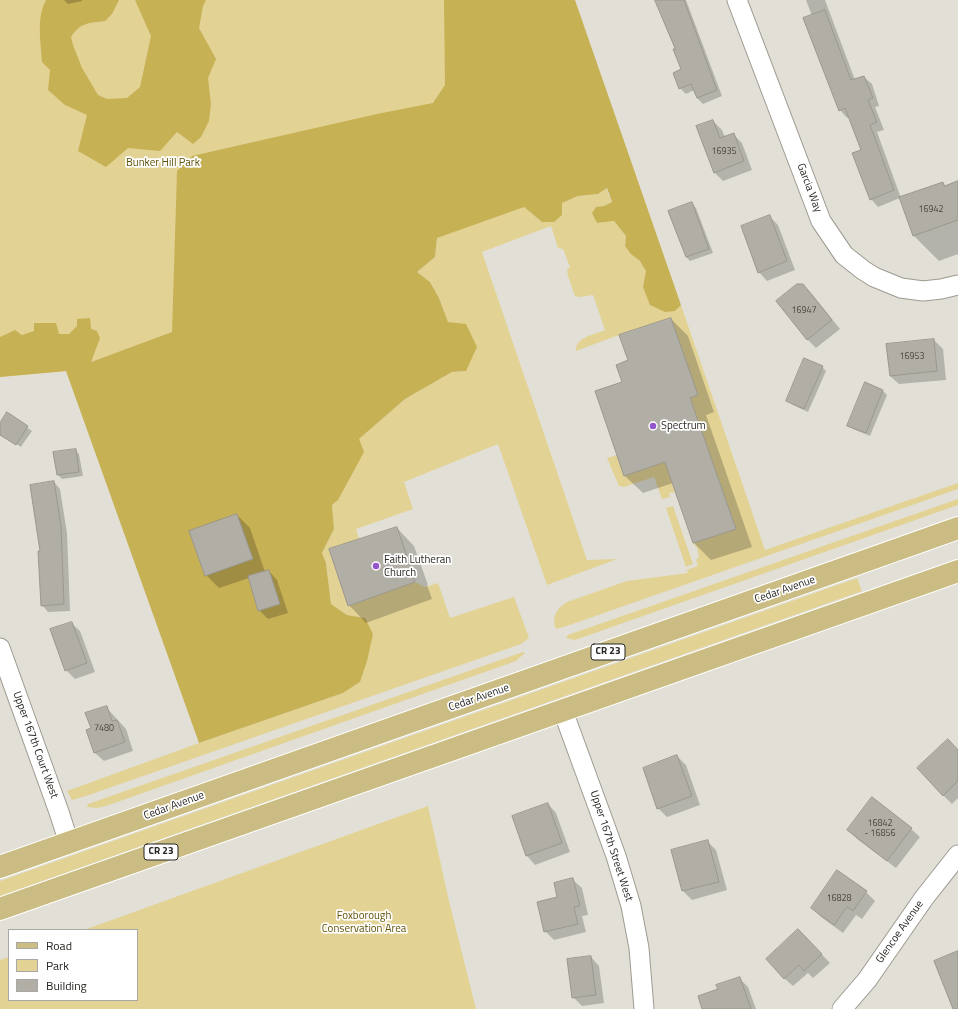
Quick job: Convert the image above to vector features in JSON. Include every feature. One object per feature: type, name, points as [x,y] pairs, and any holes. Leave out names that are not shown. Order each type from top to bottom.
[{"type":"main road","name":"Cedar Avenue","points":[[0,867],[958,528]]},
{"type":"main road","name":"CR 23","points":[[0,909],[958,571]]},
{"type":"street","name":"Garcia Way","points":[[737,0],[821,221],[844,255],[874,277],[901,288],[923,291],[941,290],[958,285]]},
{"type":"street","name":"Upper 167th Court West","points":[[0,648],[69,843]]},
{"type":"street","name":"Upper 167th Street West","points":[[564,711],[616,856],[631,906],[639,948],[644,1009]]},
{"type":"street","name":"Glencoe Avenue","points":[[842,1009],[867,980],[924,898],[952,875],[958,855]]},
{"type":"green space","name":"Bunker Hill Park","points":[[0,0],[575,0],[524,207],[542,222],[562,203],[578,196],[598,194],[607,188],[612,202],[596,208],[597,223],[614,221],[626,236],[625,246],[643,264],[646,271],[643,287],[675,311],[681,305],[765,550],[958,483],[958,489],[556,629],[554,621],[556,613],[560,607],[567,602],[627,581],[688,573],[687,570],[698,566],[696,560],[699,557],[697,548],[693,543],[736,529],[690,398],[671,318],[576,351],[579,343],[586,337],[605,330],[593,295],[579,297],[575,296],[568,276],[567,270],[570,267],[563,249],[558,248],[551,226],[482,252],[587,560],[617,559],[547,585],[498,444],[404,482],[413,509],[356,529],[359,539],[329,549],[348,606],[415,582],[425,587],[438,583],[450,618],[514,597],[529,638],[521,644],[72,800],[67,791],[343,693],[360,682],[365,618],[347,615],[331,604],[326,563],[322,553],[334,529],[332,505],[338,500],[359,439],[405,399],[452,372],[466,371],[439,298],[430,282],[417,272],[435,257],[437,238],[66,371],[0,377]]},
{"type":"green space","points":[[617,455],[624,476],[665,462],[675,492],[669,493],[670,497],[662,499],[654,477],[624,487],[619,486],[607,458]]},
{"type":"green space","points":[[958,499],[958,505],[575,640],[566,638],[568,635]]},
{"type":"green space","points":[[673,506],[693,564],[686,567],[666,508]]},
{"type":"green space","points":[[857,578],[862,591],[0,896],[0,881]]},
{"type":"green space","points":[[523,652],[525,653],[516,661],[106,806],[97,808],[87,807],[88,804]]},
{"type":"green space","name":"Foxborough Conservation Area","points":[[428,806],[449,901],[476,1009],[0,1009],[0,960],[8,957],[8,1001],[138,1001],[138,929],[87,929]]},
{"type":"shaded area","points":[[46,0],[119,0],[112,14],[105,21],[86,24],[78,28],[71,37],[82,68],[98,95],[107,99],[127,98],[140,87],[151,36],[135,0],[206,0],[203,6],[199,28],[216,59],[208,78],[211,104],[209,121],[201,137],[193,144],[177,132],[160,151],[128,148],[106,167],[78,151],[87,115],[65,105],[48,90],[50,70],[42,62],[40,22]]},
{"type":"shaded area","points":[[444,0],[575,0],[681,305],[675,311],[665,312],[650,305],[643,287],[646,271],[640,261],[631,254],[625,246],[626,236],[614,221],[597,223],[592,213],[596,207],[604,206],[612,202],[607,188],[598,194],[578,196],[562,203],[562,215],[554,222],[542,222],[524,207],[437,238],[435,257],[417,272],[430,282],[439,298],[448,322],[466,324],[477,347],[466,371],[452,372],[405,399],[359,439],[364,452],[338,500],[332,505],[334,529],[322,553],[326,563],[331,604],[347,615],[365,618],[373,634],[367,661],[360,682],[343,693],[199,743],[66,371],[0,377],[0,337],[15,330],[22,335],[34,331],[34,323],[56,323],[59,334],[69,334],[77,326],[77,319],[90,318],[91,329],[97,331],[100,338],[91,362],[172,332],[177,171],[192,156],[377,114],[433,103],[445,85]]},
{"type":"building","points":[[655,0],[684,0],[717,90],[697,98],[691,84],[679,89],[673,73],[681,69],[673,49],[675,49]]},
{"type":"building","points":[[825,10],[851,80],[864,76],[873,98],[868,100],[877,122],[870,125],[894,190],[870,200],[852,153],[861,150],[845,108],[839,111],[803,18]]},
{"type":"building","points":[[713,120],[720,138],[734,133],[744,161],[714,173],[696,126]]},
{"type":"building","points":[[958,181],[958,220],[913,236],[899,197],[943,182],[944,186]]},
{"type":"building","points":[[692,202],[709,249],[686,257],[668,211]]},
{"type":"building","points":[[770,215],[787,261],[758,273],[741,226]]},
{"type":"building","points":[[797,284],[803,284],[832,320],[807,340],[776,301]]},
{"type":"building","name":"Spectrum","points":[[671,318],[698,395],[690,398],[736,529],[693,543],[665,462],[624,476],[595,391],[622,382],[616,365],[628,360],[619,335]]},
{"type":"building","points":[[934,339],[937,371],[890,376],[886,344]]},
{"type":"building","points":[[804,358],[823,366],[804,409],[786,401]]},
{"type":"building","points":[[865,382],[883,390],[866,433],[847,426]]},
{"type":"building","points":[[7,412],[28,426],[16,445],[0,435],[0,423]]},
{"type":"building","points":[[76,449],[79,472],[57,475],[53,452]]},
{"type":"building","points":[[54,481],[61,526],[64,604],[41,606],[38,551],[40,551],[30,485]]},
{"type":"building","points":[[237,514],[253,559],[205,576],[189,531]]},
{"type":"building","name":"Faith Lutheran Church","points":[[397,527],[415,582],[348,606],[329,549]]},
{"type":"building","points":[[269,570],[280,604],[258,611],[248,576]]},
{"type":"building","points":[[72,622],[87,663],[65,671],[50,629]]},
{"type":"building","points":[[107,706],[112,721],[117,720],[125,742],[94,753],[86,730],[91,728],[85,713]]},
{"type":"building","points":[[948,739],[958,750],[958,781],[943,796],[917,768]]},
{"type":"building","points":[[677,755],[692,796],[657,809],[643,768]]},
{"type":"building","points":[[872,797],[912,828],[887,861],[847,830]]},
{"type":"building","points":[[548,803],[562,843],[526,856],[512,816]]},
{"type":"building","points":[[708,840],[719,882],[682,891],[671,850]]},
{"type":"building","points":[[837,870],[867,891],[853,911],[847,907],[834,925],[811,908]]},
{"type":"building","points":[[573,878],[580,906],[574,907],[578,924],[544,932],[537,902],[557,897],[554,883]]},
{"type":"building","points":[[798,929],[822,954],[804,971],[799,965],[784,979],[766,959]]},
{"type":"building","points":[[958,951],[958,1009],[953,1009],[934,961]]},
{"type":"building","points":[[591,956],[596,995],[572,998],[567,959]]},
{"type":"building","points":[[740,977],[751,1009],[702,1009],[698,996],[718,989],[716,985]]},
{"type":"place","name":"Spectrum","points":[[653,426]]},
{"type":"place","name":"Faith Lutheran Church","points":[[376,566]]}]
